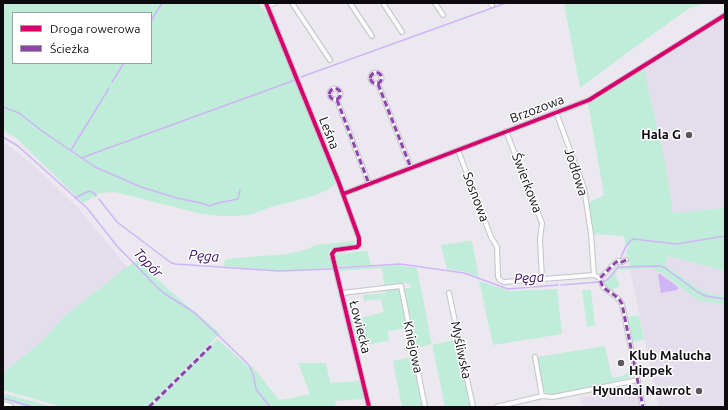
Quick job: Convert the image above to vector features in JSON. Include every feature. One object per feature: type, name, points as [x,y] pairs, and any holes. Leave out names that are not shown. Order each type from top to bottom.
[{"type":"main road","points":[[3,405],[10,407]]},
{"type":"street","points":[[267,4],[275,3]]},
{"type":"street","points":[[292,3],[330,60]]},
{"type":"street","points":[[350,3],[372,36]]},
{"type":"street","points":[[383,3],[402,32]]},
{"type":"street","points":[[435,3],[443,15]]},
{"type":"street","name":"Leśna","points":[[267,4],[343,194],[359,238],[357,247],[332,252]]},
{"type":"street","name":"Brzozowa","points":[[343,194],[589,100],[725,15]]},
{"type":"street","points":[[378,84],[411,168]]},
{"type":"street","points":[[337,100],[369,184]]},
{"type":"street","name":"Jodłowa","points":[[556,112],[584,188],[591,234],[594,275]]},
{"type":"street","name":"Świerkowa","points":[[506,131],[542,223],[542,236],[540,240],[542,279]]},
{"type":"street","name":"Sosnowa","points":[[458,150],[491,237],[497,247],[498,277],[504,282],[542,279]]},
{"type":"street","name":"Łowiecka","points":[[332,252],[369,407]]},
{"type":"street","points":[[600,280],[622,261]]},
{"type":"street","points":[[542,279],[594,275],[600,280],[604,288],[620,299],[643,407]]},
{"type":"street","name":"Kniejowa","points":[[342,293],[401,286],[425,407]]},
{"type":"street","name":"Myśliwska","points":[[449,293],[473,407]]},
{"type":"street","points":[[535,357],[542,396]]},
{"type":"street","points":[[496,407],[542,396],[553,397],[638,380]]},
{"type":"shaded area","points":[[725,18],[725,208],[673,213],[666,167],[644,69]]},
{"type":"shaded area","points":[[3,142],[30,162],[79,209],[127,267],[62,318],[44,339],[3,373]]},
{"type":"shaded area","points":[[668,256],[725,271],[725,296],[707,293],[665,265]]},
{"type":"shaded area","points":[[654,268],[697,300],[725,305],[725,407],[659,407],[630,269]]},
{"type":"shaded area","points":[[658,274],[678,287],[677,290],[661,293]]},
{"type":"shaded area","points":[[636,386],[640,407],[582,407],[581,398],[603,393],[606,394],[610,391]]},
{"type":"green space","points":[[3,3],[258,3],[268,15],[336,183],[323,192],[315,195],[268,208],[254,214],[242,216],[202,214],[115,192],[100,193],[83,203],[16,138],[3,130]]},
{"type":"green space","points":[[564,3],[706,3],[688,9],[580,88]]},
{"type":"green space","points":[[725,17],[644,69],[666,167],[673,213],[725,208],[725,271],[668,256],[665,265],[707,293],[725,296],[725,305],[697,300],[661,272],[655,272],[654,268],[618,270],[615,274],[620,286],[611,290],[604,286],[603,283],[608,280],[618,267],[630,267],[628,256],[625,254],[629,245],[625,244],[624,236],[592,234],[588,203],[604,195],[588,104],[563,113],[589,101]]},
{"type":"green space","points":[[356,241],[351,246],[336,247],[329,251],[328,254],[333,268],[286,271],[224,266],[225,260],[287,254],[308,249],[315,245]]},
{"type":"green space","points":[[472,241],[479,277],[462,271],[447,269],[441,245]]},
{"type":"green space","points":[[367,251],[371,265],[337,267],[334,257],[336,254]]},
{"type":"green space","points":[[138,260],[170,291],[220,333],[147,407],[63,407],[3,390],[3,373],[44,339],[62,318]]},
{"type":"green space","points":[[396,265],[417,268],[432,344],[415,348],[428,407],[402,407],[393,361],[412,357],[406,328],[388,331],[389,341],[358,346],[351,320],[384,312],[381,299],[364,301],[363,295],[385,293],[386,290],[411,288],[411,284],[400,283],[384,286],[382,268],[338,271],[338,269]]},
{"type":"green space","points":[[479,281],[509,291],[557,289],[562,334],[493,345]]},
{"type":"green space","points":[[582,290],[591,290],[595,325],[587,327]]},
{"type":"green space","points":[[639,315],[644,339],[632,342],[627,317]]},
{"type":"green space","points":[[217,339],[249,367],[253,367],[279,400],[310,394],[298,363],[326,363],[330,383],[360,381],[364,399],[335,401],[336,407],[151,407]]},
{"type":"green space","points":[[457,339],[471,407],[445,407],[432,345]]},
{"type":"green space","points":[[605,346],[612,378],[625,375],[631,368],[632,377],[557,395],[547,394],[543,390],[537,357]]},
{"type":"green space","points":[[3,393],[52,407],[27,407],[3,400]]},
{"type":"waterway","points":[[152,19],[162,3]]},
{"type":"waterway","points":[[301,77],[506,3]]},
{"type":"waterway","points":[[112,82],[123,64]]},
{"type":"waterway","points":[[81,158],[295,80]]},
{"type":"waterway","points":[[71,150],[109,88]]},
{"type":"waterway","points":[[3,107],[19,113],[42,131],[95,167],[141,187],[209,206],[238,199],[240,190]]},
{"type":"waterway","name":"Topór","points":[[3,137],[18,146],[87,208],[117,246],[158,288],[195,313],[249,365],[253,374],[256,389],[270,407]]},
{"type":"waterway","name":"Pęga","points":[[75,198],[89,191],[94,193],[96,196]]},
{"type":"waterway","name":"Pęga","points":[[99,199],[117,222],[170,262],[175,264],[279,271],[333,269]]},
{"type":"waterway","points":[[618,266],[626,247],[633,239],[677,244],[725,236]]},
{"type":"waterway","name":"Pęga","points":[[337,268],[400,264],[464,273],[508,289],[558,285]]},
{"type":"waterway","name":"Pęga","points":[[603,282],[608,279],[618,267],[660,266],[665,268],[699,293],[706,296],[725,299]]},
{"type":"waterway","name":"Pęga","points":[[561,285],[599,282]]},
{"type":"waterway","points":[[3,398],[33,407]]},
{"type":"marked path","points":[[376,72],[380,74],[382,78],[380,82],[376,84],[372,82],[370,78],[372,74],[376,72]]},
{"type":"marked path","points":[[378,84],[411,168]]},
{"type":"marked path","points":[[335,88],[339,90],[341,94],[339,98],[335,100],[331,98],[329,94],[331,90],[335,88]]},
{"type":"marked path","points":[[337,100],[369,184]]},
{"type":"marked path","points":[[626,260],[615,263],[600,278],[603,287],[616,296],[622,304],[643,407]]},
{"type":"marked path","points":[[149,407],[211,346]]},
{"type":"cycle path","points":[[266,3],[339,183],[359,238],[359,245],[357,247],[335,250],[332,254],[369,407]]},
{"type":"cycle path","points":[[343,194],[589,100],[725,15]]},
{"type":"place","name":"Hala G","points":[[689,135]]},
{"type":"place","name":"Klub Malucha Hippek","points":[[621,363]]},
{"type":"place","name":"Hyundai Nawrot","points":[[699,391]]}]
